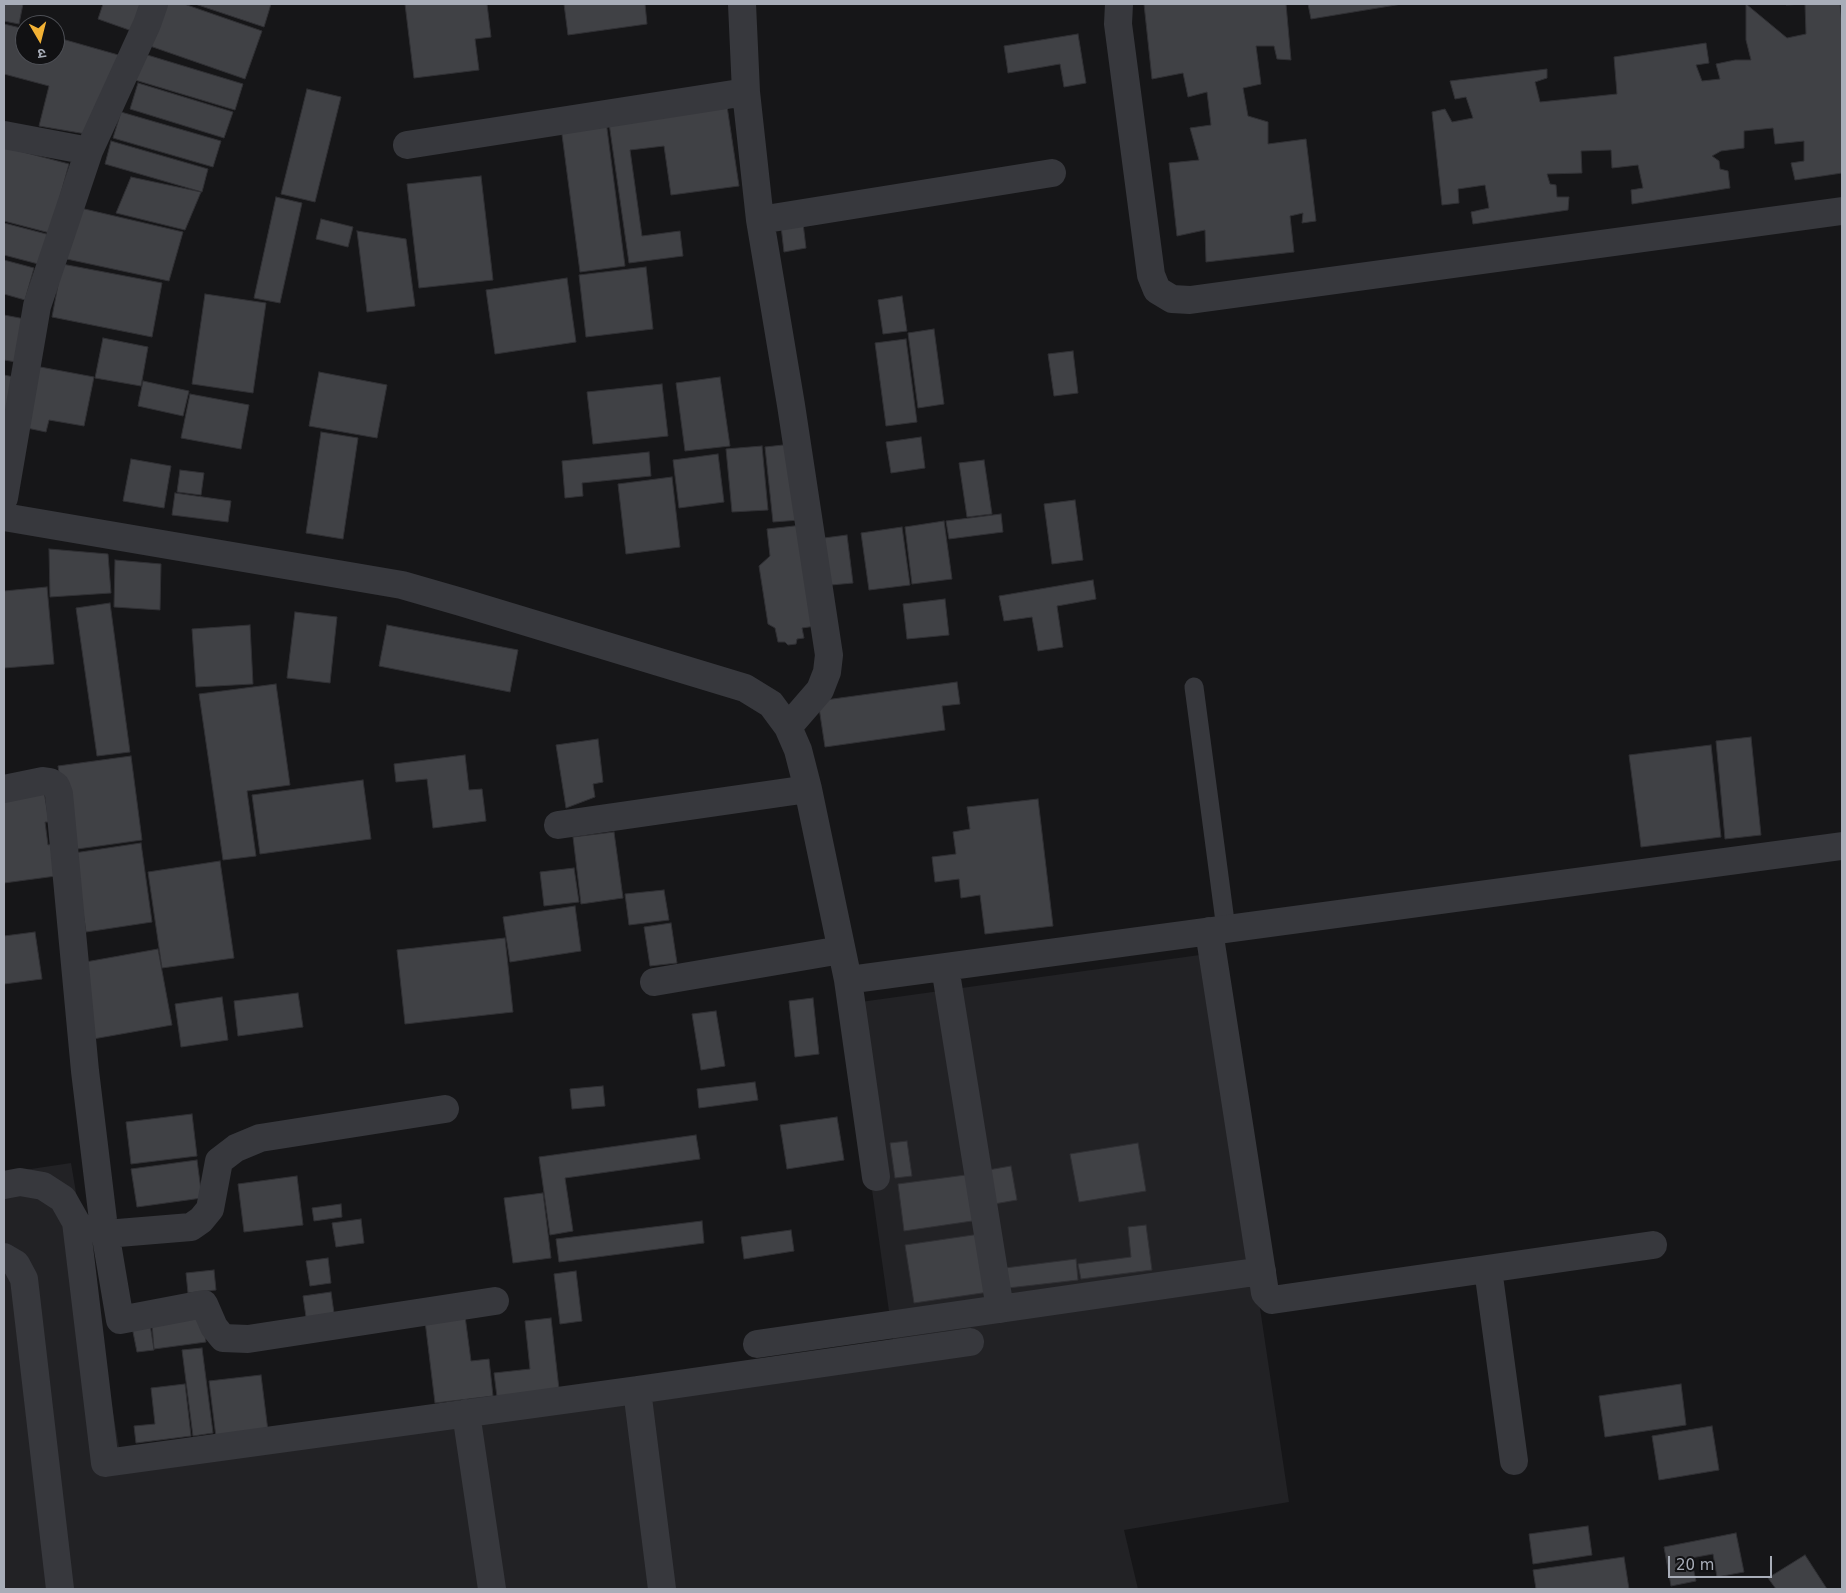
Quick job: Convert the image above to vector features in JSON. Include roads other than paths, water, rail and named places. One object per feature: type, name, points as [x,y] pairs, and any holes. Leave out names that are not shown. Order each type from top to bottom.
[{"type":"street","points":[[4,498],[37,306],[88,151],[147,24],[154,4]]},
{"type":"street","points":[[742,4],[746,92],[760,220],[791,405],[829,655],[827,672],[820,690],[788,727]]},
{"type":"street","points":[[1118,4],[1118,24],[1151,275],[1157,290],[1172,299],[1190,300],[1842,211]]},
{"type":"street","points":[[407,145],[746,92]]},
{"type":"street","points":[[4,135],[88,151]]},
{"type":"street","points":[[760,220],[1052,173]]},
{"type":"street","points":[[4,517],[410,588],[745,688],[770,704],[788,727],[798,750],[808,789],[848,980],[876,1177]]},
{"type":"street","points":[[4,789],[43,781],[50,782],[56,786],[59,794],[85,1071],[103,1220],[120,1320],[204,1304],[214,1327],[223,1338],[248,1339],[496,1301]]},
{"type":"street","points":[[558,825],[808,789]]},
{"type":"street","points":[[848,980],[1842,846]]},
{"type":"street","points":[[1218,930],[1265,1293],[1272,1300],[1653,1245]]},
{"type":"street","points":[[654,982],[841,950]]},
{"type":"street","points":[[944,966],[1000,1309]]},
{"type":"street","points":[[106,1234],[191,1227],[202,1220],[210,1209],[219,1161],[236,1148],[260,1138],[445,1109]]},
{"type":"street","points":[[4,1185],[20,1182],[42,1186],[63,1199],[76,1222],[106,1462],[637,1390],[970,1342]]},
{"type":"street","points":[[4,1257],[16,1264],[24,1279],[60,1589]]},
{"type":"street","points":[[1488,1269],[1514,1461]]},
{"type":"street","points":[[757,1344],[1262,1271]]},
{"type":"street","points":[[637,1390],[662,1589]]},
{"type":"street","points":[[466,1413],[492,1589]]},
{"type":"lane","points":[[1194,687],[1218,930]]}]
